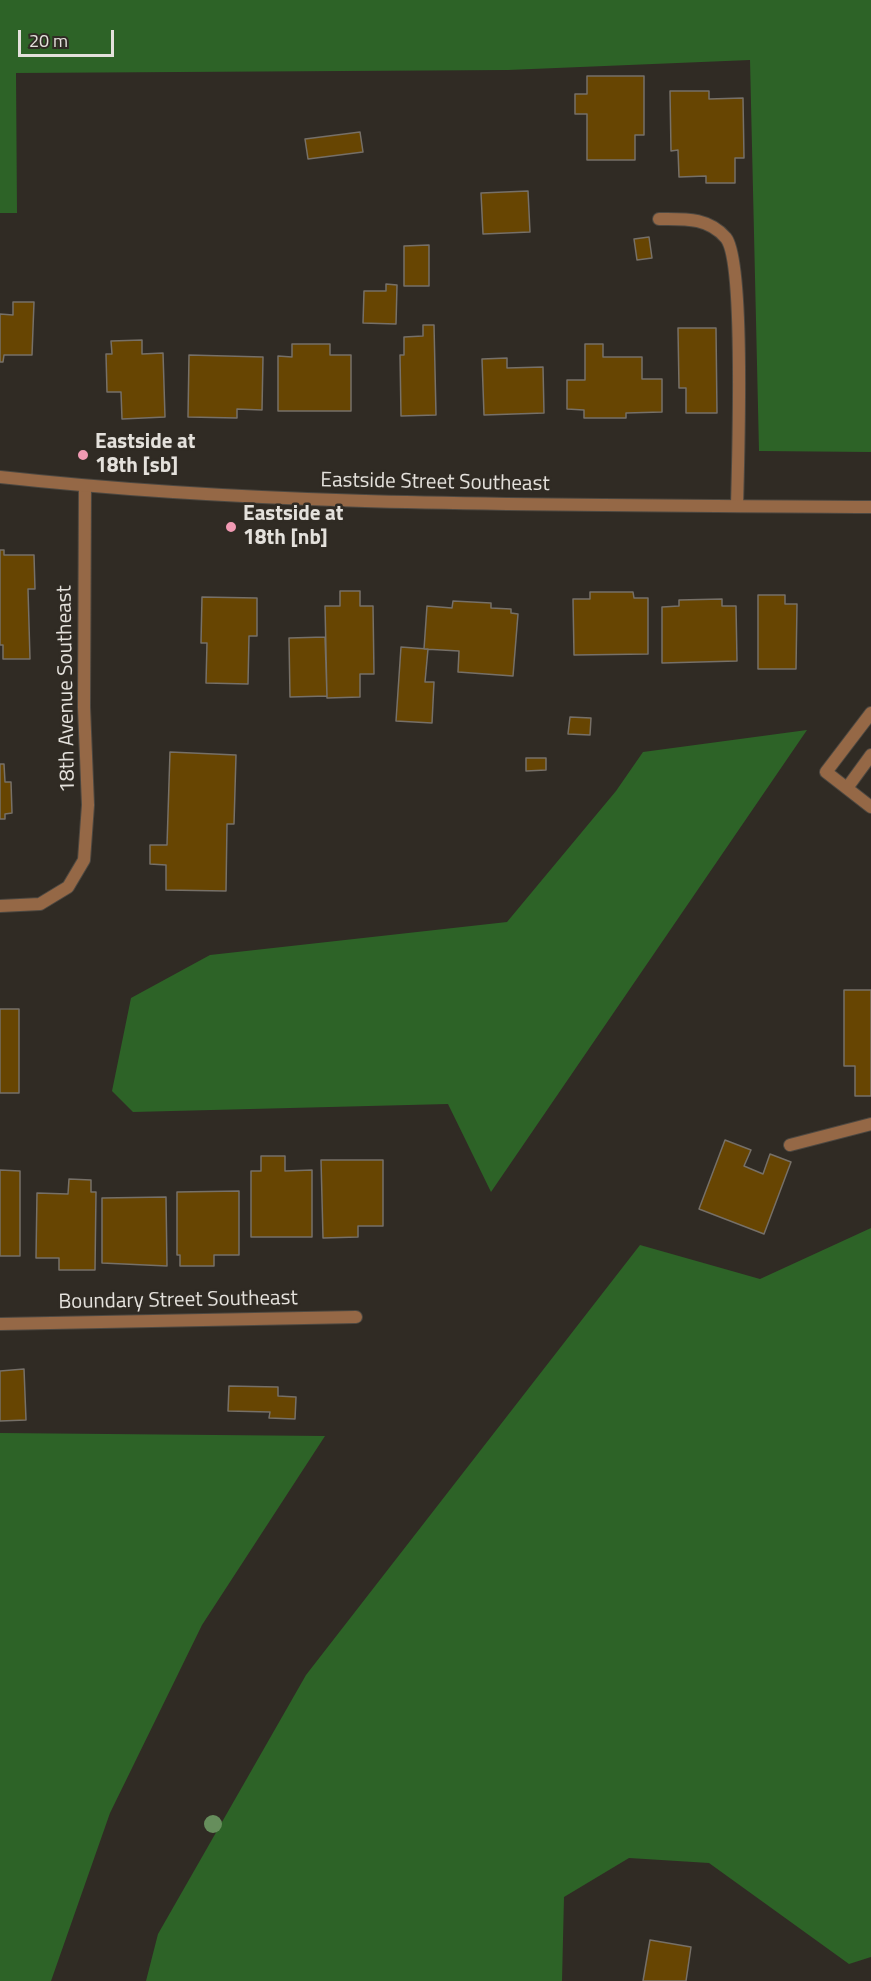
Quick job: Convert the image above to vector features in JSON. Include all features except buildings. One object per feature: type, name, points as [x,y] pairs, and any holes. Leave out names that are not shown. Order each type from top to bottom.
[{"type":"street","points":[[659,219],[694,219],[716,227],[728,240],[733,252],[738,324],[737,506]]},
{"type":"street","name":"Eastside Street Southeast","points":[[0,477],[86,486],[309,501],[871,507]]},
{"type":"street","name":"18th Avenue Southeast","points":[[0,906],[40,904],[69,887],[84,860],[88,805],[84,707],[86,486]]},
{"type":"street","points":[[871,713],[826,772],[871,807]]},
{"type":"street","points":[[847,788],[871,755]]},
{"type":"street","points":[[790,1145],[871,1124]]},
{"type":"street","name":"Boundary Street Southeast","points":[[0,1323],[356,1317]]},
{"type":"green space","points":[[0,0],[871,0],[871,452],[759,451],[750,60],[508,70],[16,73],[17,213],[0,213]]},
{"type":"green space","points":[[807,730],[491,1192],[448,1104],[133,1112],[112,1091],[131,998],[210,955],[507,922],[616,791],[643,752]]},
{"type":"green space","points":[[871,1228],[871,1957],[849,1964],[709,1863],[629,1858],[564,1897],[562,1981],[146,1981],[158,1934],[306,1675],[640,1245],[760,1279]]},
{"type":"green space","points":[[0,1433],[325,1436],[202,1625],[110,1813],[51,1981],[0,1981]]},
{"type":"place","name":"Eastside at 18th [sb]","points":[[83,455]]},
{"type":"place","name":"Eastside at 18th [nb]","points":[[231,527]]}]
